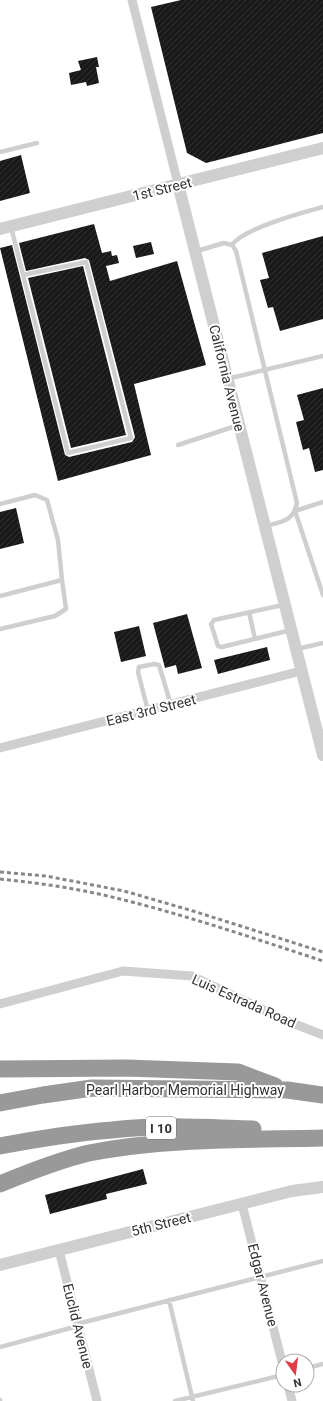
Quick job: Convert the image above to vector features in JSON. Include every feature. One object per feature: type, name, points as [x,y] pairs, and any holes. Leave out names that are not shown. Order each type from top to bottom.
[{"type":"highway","points":[[0,1069],[127,1068],[238,1072],[287,1090]]},
{"type":"highway","name":"Pearl Harbor Memorial Highway","points":[[0,1103],[92,1088],[287,1090],[323,1094]]},
{"type":"highway","name":"I 10","points":[[0,1146],[58,1135],[113,1129],[245,1129],[323,1133]]},
{"type":"highway","points":[[0,1184],[36,1169],[88,1154],[135,1146],[188,1142],[323,1138]]},
{"type":"street","name":"California Avenue","points":[[132,0],[323,755]]},
{"type":"street","name":"1st Street","points":[[6,228],[323,148]]},
{"type":"street","name":"East 3rd Street","points":[[0,748],[301,671]]},
{"type":"street","name":"Luis Estrada Road","points":[[0,1004],[123,971],[192,976],[288,1021],[323,1035]]},
{"type":"street","name":"5th Street","points":[[0,1265],[242,1204],[292,1192],[323,1187]]},
{"type":"street","name":"Edgar Avenue","points":[[242,1204],[280,1353]]},
{"type":"street","name":"Euclid Avenue","points":[[59,1250],[97,1401]]},
{"type":"lane","points":[[0,152],[37,143]]},
{"type":"lane","points":[[232,245],[236,240],[248,232],[298,214],[323,207]]},
{"type":"lane","points":[[6,228],[23,275],[68,454],[131,438],[86,262],[23,275]]},
{"type":"lane","points":[[195,251],[224,243],[232,245],[236,251],[297,503],[296,510],[292,516],[286,520],[264,526]]},
{"type":"lane","points":[[227,379],[323,356]]},
{"type":"lane","points":[[178,444],[239,425]]},
{"type":"lane","points":[[0,504],[35,495],[47,500],[58,540],[66,609],[55,616],[0,629]]},
{"type":"lane","points":[[296,510],[323,502]]},
{"type":"lane","points":[[296,510],[323,595]]},
{"type":"lane","points":[[0,596],[62,580]]},
{"type":"lane","points":[[284,605],[217,618],[211,624],[218,646],[220,647],[291,630]]},
{"type":"lane","points":[[249,612],[255,639]]},
{"type":"lane","points":[[296,649],[323,643]]},
{"type":"lane","points":[[148,711],[138,672],[139,667],[159,664],[171,705]]},
{"type":"lane","points":[[0,1346],[169,1300],[323,1261]]},
{"type":"lane","points":[[169,1300],[193,1399]]},
{"type":"lane","points":[[175,1401],[193,1399],[275,1376]]},
{"type":"building","points":[[181,0],[323,0],[323,133],[206,163],[187,153],[151,7]]},
{"type":"building","points":[[97,57],[99,67],[96,67],[99,83],[87,86],[86,82],[71,85],[69,73],[81,70],[78,61]]},
{"type":"building","points":[[21,155],[30,193],[0,201],[0,161]]},
{"type":"building","points":[[94,224],[102,253],[111,251],[112,256],[117,255],[119,263],[106,266],[110,281],[177,261],[206,365],[134,384],[151,455],[58,481],[0,248],[12,245],[65,455],[69,457],[132,442],[135,437],[89,260],[85,258],[26,271],[19,243]]},
{"type":"building","points":[[323,236],[323,319],[280,331],[273,307],[268,308],[260,280],[269,278],[262,253]]},
{"type":"building","points":[[151,242],[154,254],[136,258],[133,246]]},
{"type":"building","points":[[83,266],[126,435],[71,448],[28,278]]},
{"type":"building","points":[[323,388],[323,470],[315,472],[309,448],[303,450],[296,422],[304,420],[297,395]]},
{"type":"building","points":[[16,508],[24,543],[0,549],[0,512]]},
{"type":"building","points":[[187,614],[202,668],[178,674],[176,665],[165,668],[153,623]]},
{"type":"building","points":[[139,626],[146,656],[121,662],[114,632]]},
{"type":"building","points":[[267,647],[270,660],[218,674],[214,660]]},
{"type":"building","points":[[143,1169],[147,1184],[106,1194],[107,1199],[50,1214],[45,1195]]},
{"type":"railway","points":[[0,872],[46,876],[124,891],[323,952]]},
{"type":"railway","points":[[0,879],[30,882],[90,892],[120,899],[197,920],[323,961]]}]
